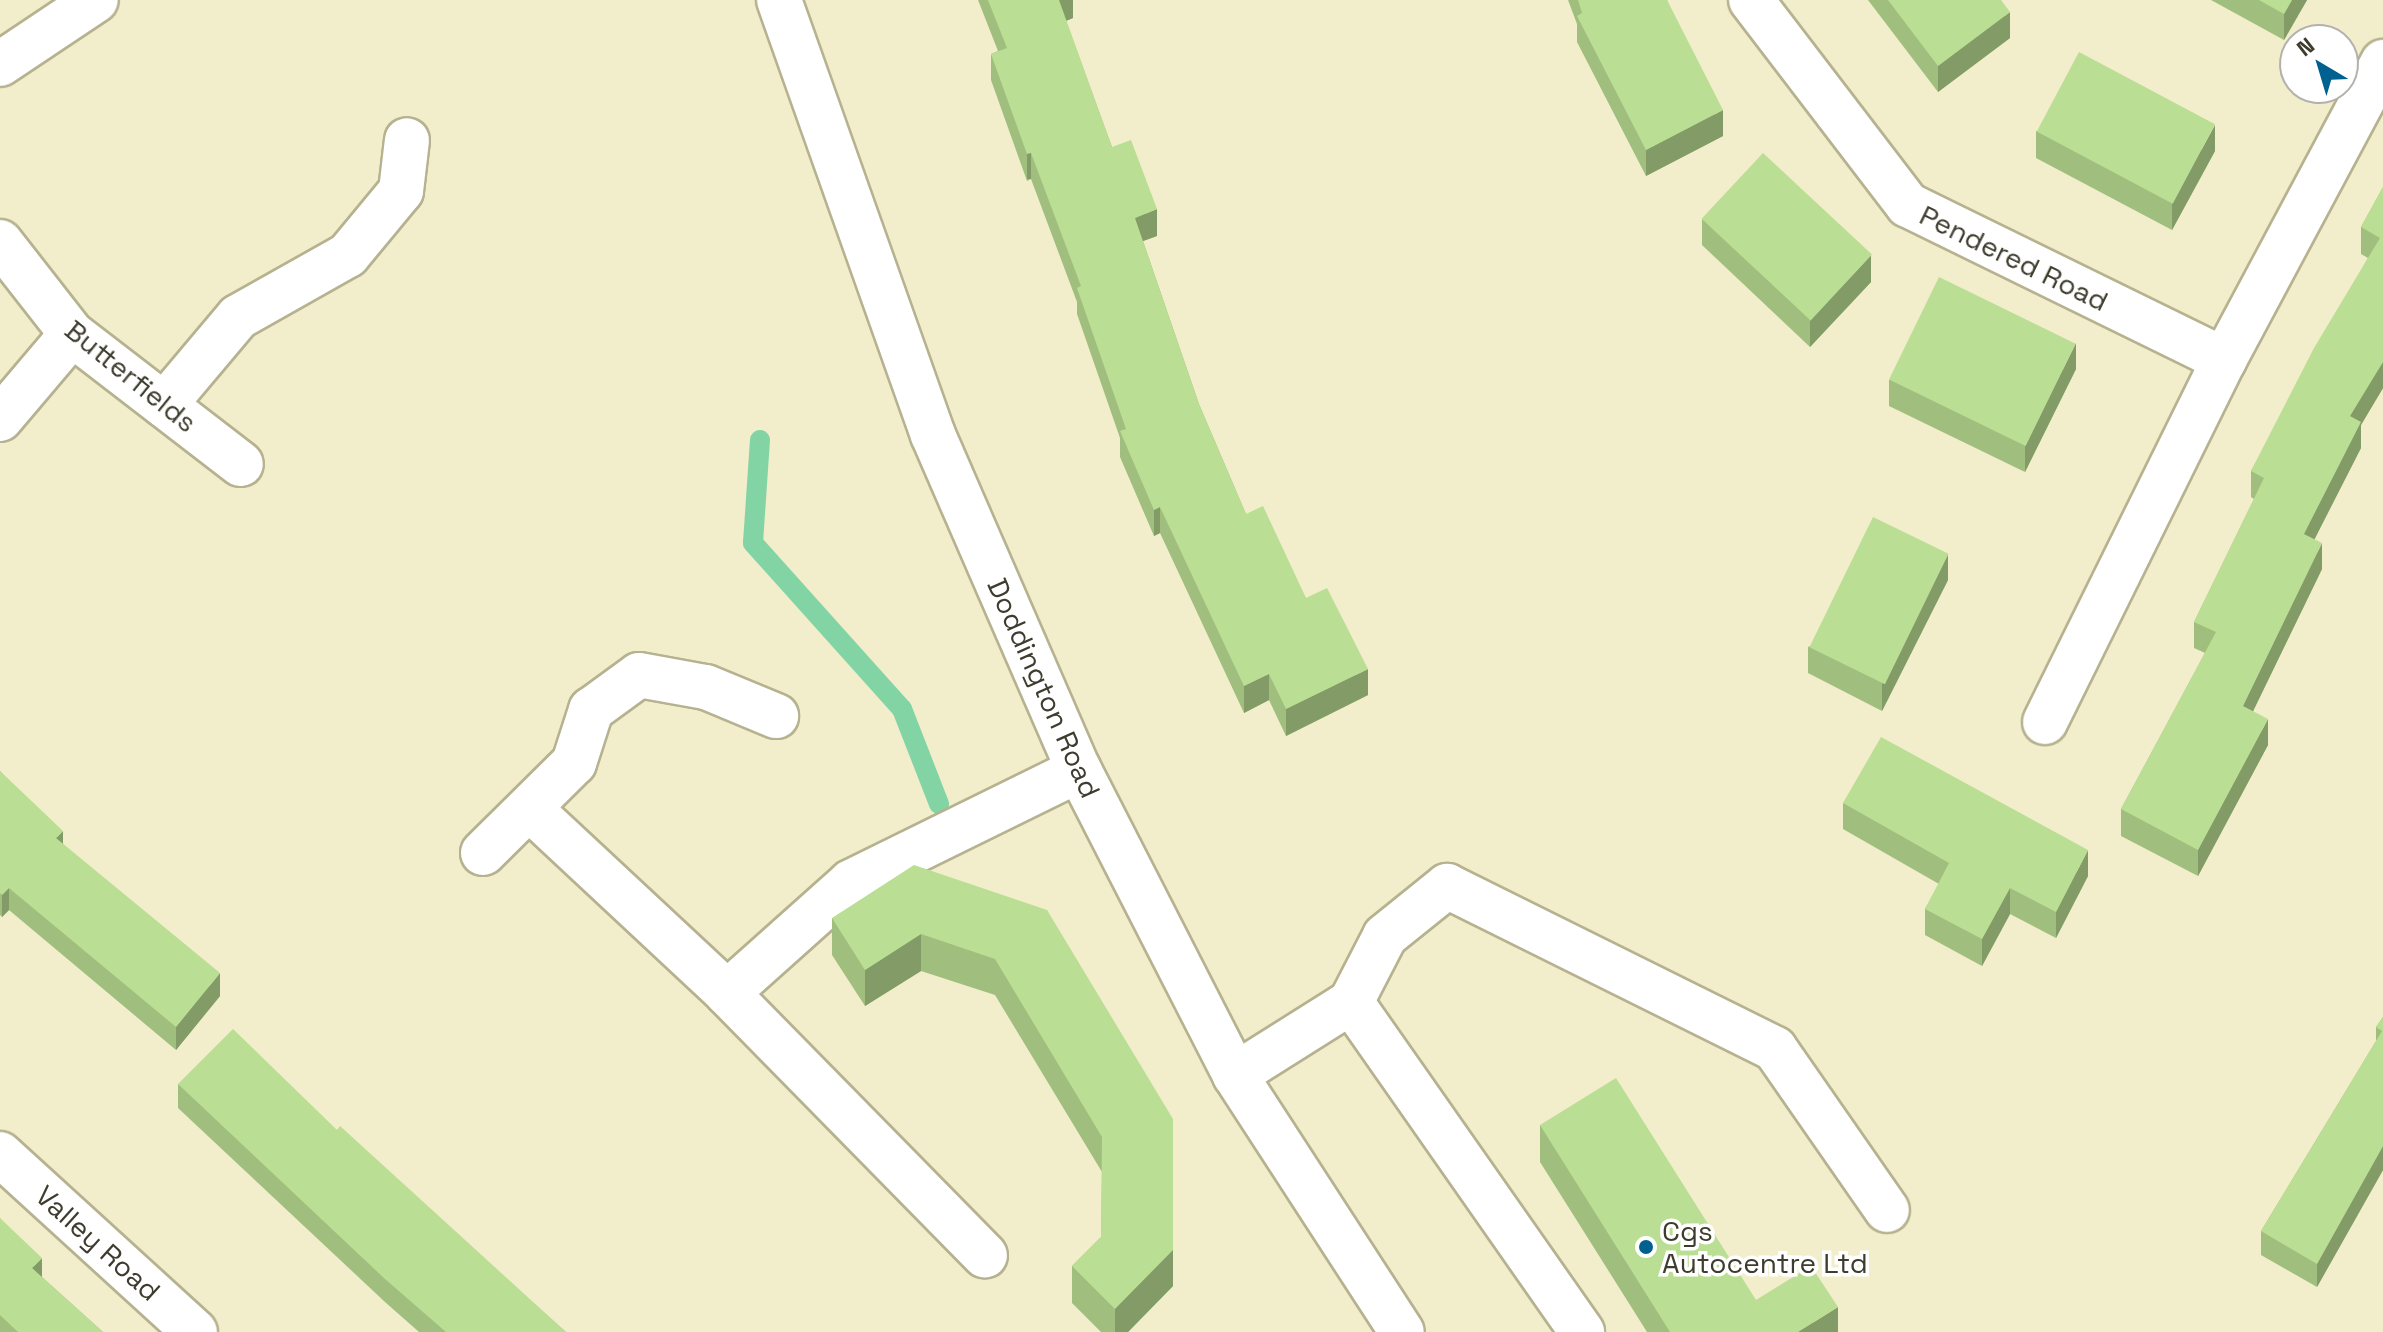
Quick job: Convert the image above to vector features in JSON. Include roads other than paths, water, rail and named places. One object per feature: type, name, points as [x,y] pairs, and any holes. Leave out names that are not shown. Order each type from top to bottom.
[{"type":"street","points":[[0,64],[96,0]]},
{"type":"street","name":"Doddington Road","points":[[779,0],[933,435],[1079,770],[1235,1075],[1386,1326]]},
{"type":"street","name":"Pendered Road","points":[[1751,0],[1908,205],[2224,360]]},
{"type":"street","points":[[2045,722],[2224,360],[2383,62]]},
{"type":"street","points":[[164,405],[238,317],[348,255],[401,191],[407,140]]},
{"type":"street","name":"Butterfields","points":[[0,242],[72,334],[241,464]]},
{"type":"street","points":[[0,419],[72,334]]},
{"type":"street","points":[[483,853],[574,763],[591,710],[639,675],[706,687],[776,716]]},
{"type":"street","points":[[727,993],[851,882],[1079,770]]},
{"type":"street","points":[[530,809],[727,993],[985,1256]]},
{"type":"street","points":[[1235,1075],[1351,1002],[1385,936],[1447,886],[1775,1049],[1887,1210]]},
{"type":"street","points":[[1351,1002],[1582,1332]]},
{"type":"street","name":"Valley Road","points":[[0,1154],[195,1332]]},
{"type":"waterway","points":[[760,440],[753,543],[902,709],[939,804]]},
{"type":"place","name":"Cgs Autocentre Ltd","points":[[1646,1247]]}]
